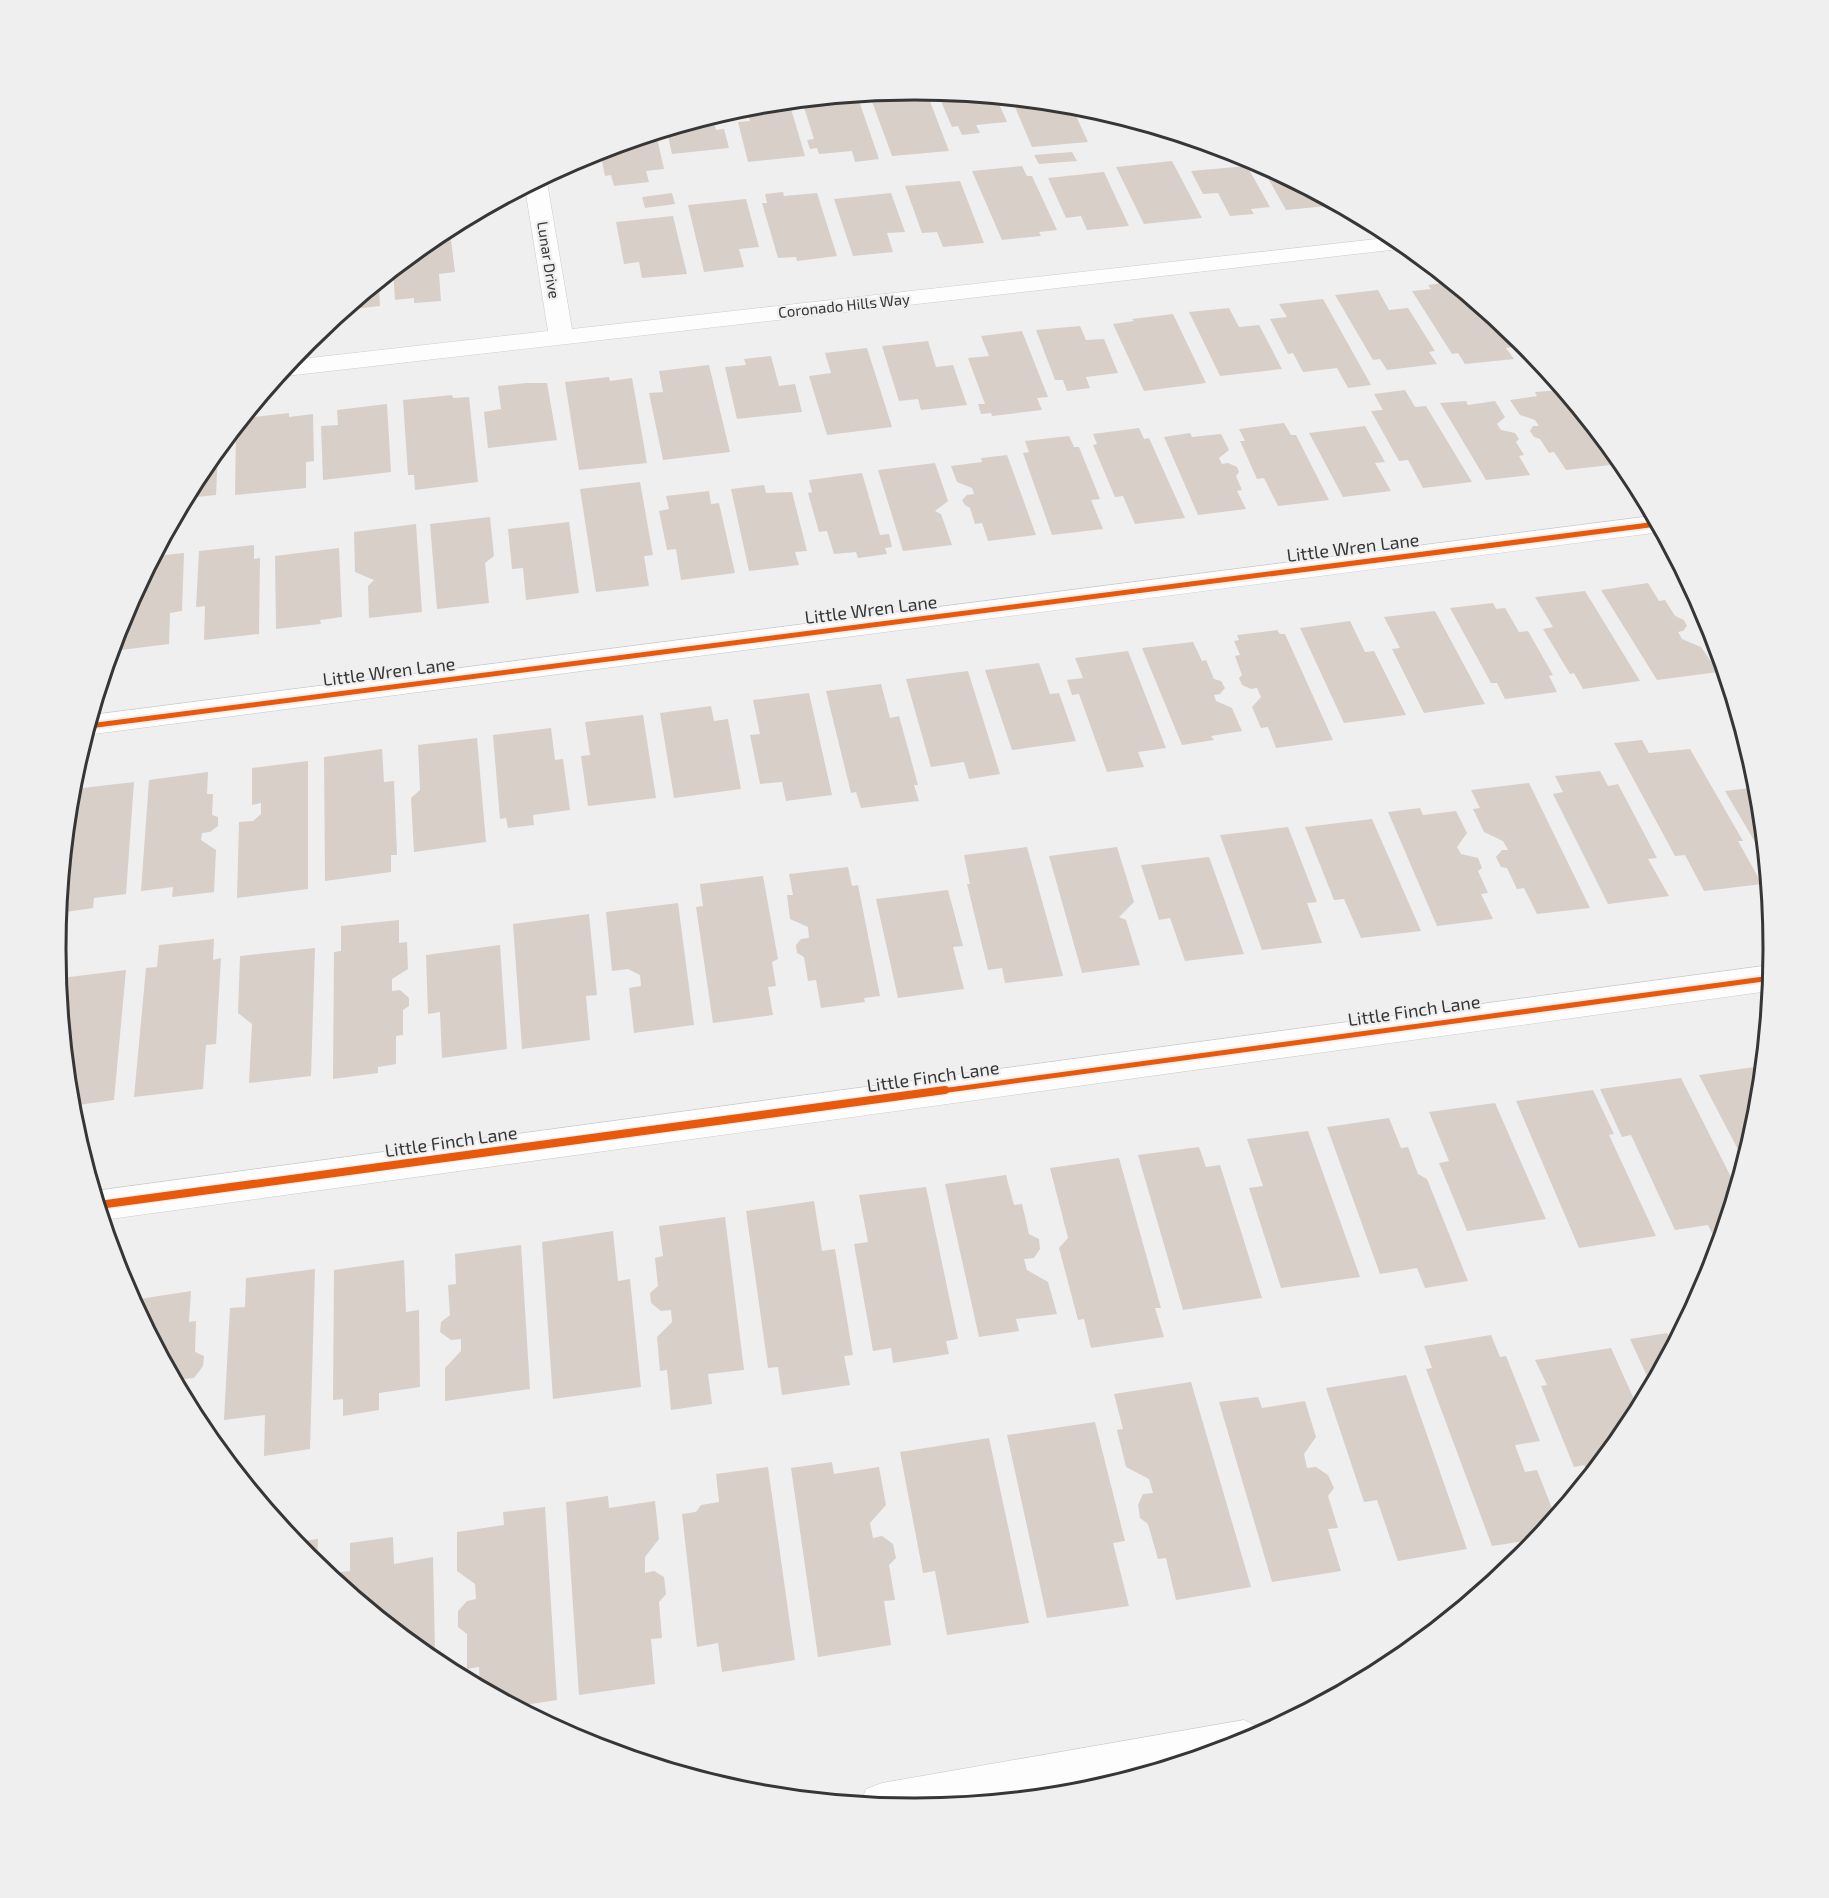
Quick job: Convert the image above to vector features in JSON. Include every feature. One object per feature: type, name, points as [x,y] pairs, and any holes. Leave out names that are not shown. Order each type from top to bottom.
[{"type":"street","name":"Lunar Drive","points":[[537,189],[561,338]]},
{"type":"street","name":"Coronado Hills Way","points":[[299,367],[1388,245]]},
{"type":"street","name":"Little Wren Lane","points":[[96,725],[1649,525]]},
{"type":"street","name":"Little Finch Lane","points":[[106,1204],[1762,979]]},
{"type":"street","points":[[924,1798],[1187,1752]]},
{"type":"building","points":[[930,101],[949,151],[892,156],[872,102]]},
{"type":"building","points":[[941,101],[1000,105],[1007,122],[976,125],[980,133],[962,135],[958,126],[952,127]]},
{"type":"building","points":[[859,102],[879,159],[855,162],[852,151],[819,154],[817,148],[810,149],[807,140],[814,139],[804,108]]},
{"type":"building","points":[[1015,107],[1076,116],[1088,142],[1032,147]]},
{"type":"building","points":[[791,110],[805,156],[748,162],[738,122],[750,121],[749,117]]},
{"type":"building","points":[[708,126],[715,126],[716,130],[724,129],[729,148],[672,154],[668,138]]},
{"type":"building","points":[[658,141],[664,169],[646,171],[649,182],[614,186],[611,175],[605,176],[602,161]]},
{"type":"building","points":[[1072,152],[1077,161],[1039,164],[1034,155]]},
{"type":"building","points":[[1172,161],[1202,218],[1144,224],[1116,167]]},
{"type":"building","points":[[1022,166],[1027,176],[1032,176],[1057,230],[1039,232],[1041,236],[1002,240],[972,171]]},
{"type":"building","points":[[1242,166],[1249,169],[1270,207],[1251,209],[1254,214],[1230,216],[1218,193],[1203,194],[1191,171]]},
{"type":"building","points":[[1104,172],[1129,226],[1087,230],[1081,216],[1066,218],[1048,178]]},
{"type":"building","points":[[1268,178],[1324,206],[1286,210]]},
{"type":"building","points":[[960,181],[984,243],[943,247],[937,232],[922,233],[905,186]]},
{"type":"building","points":[[783,192],[784,196],[817,193],[837,256],[797,261],[796,257],[778,258],[762,203],[767,203],[765,194]]},
{"type":"building","points":[[672,193],[675,204],[645,208],[642,197]]},
{"type":"building","points":[[891,193],[905,232],[887,233],[893,252],[853,256],[834,199]]},
{"type":"building","points":[[746,199],[759,247],[739,249],[744,267],[704,272],[688,205]]},
{"type":"building","points":[[673,216],[687,274],[642,278],[639,262],[624,264],[616,222]]},
{"type":"building","points":[[451,238],[455,272],[439,274],[441,301],[414,303],[414,298],[395,300],[394,280]]},
{"type":"building","points":[[1440,283],[1474,311],[1512,347],[1506,348],[1514,359],[1465,364],[1458,353],[1452,354],[1412,291],[1431,289],[1428,285]]},
{"type":"building","points":[[1378,290],[1389,310],[1408,308],[1435,351],[1429,352],[1437,364],[1387,370],[1380,359],[1373,360],[1335,295]]},
{"type":"building","points":[[379,291],[380,306],[358,309]]},
{"type":"building","points":[[1323,299],[1371,385],[1348,388],[1337,368],[1303,372],[1293,353],[1288,354],[1270,319],[1287,317],[1279,304]]},
{"type":"building","points":[[1229,308],[1239,327],[1259,325],[1282,369],[1220,376],[1189,312]]},
{"type":"building","points":[[1173,314],[1206,383],[1144,391],[1113,324],[1134,321],[1132,319]]},
{"type":"building","points":[[1080,326],[1086,340],[1104,339],[1118,373],[1086,377],[1090,388],[1067,391],[1063,380],[1055,380],[1036,330]]},
{"type":"building","points":[[1022,331],[1048,397],[1037,398],[1042,410],[992,416],[991,413],[981,414],[978,404],[985,404],[968,358],[989,356],[981,336]]},
{"type":"building","points":[[928,341],[936,367],[953,365],[967,405],[921,410],[918,399],[899,401],[882,346]]},
{"type":"building","points":[[867,348],[892,427],[827,435],[809,376],[831,373],[825,353]]},
{"type":"building","points":[[771,356],[779,386],[795,384],[802,412],[737,419],[725,367],[746,365],[744,359]]},
{"type":"building","points":[[709,365],[730,452],[663,460],[649,393],[663,392],[659,371]]},
{"type":"building","points":[[609,377],[610,381],[632,378],[647,463],[579,470],[565,382]]},
{"type":"building","points":[[547,383],[557,440],[488,448],[484,412],[501,409],[498,386]]},
{"type":"building","points":[[1405,390],[1415,407],[1426,406],[1472,482],[1423,488],[1408,460],[1399,461],[1371,411],[1383,410],[1374,394]]},
{"type":"building","points":[[1553,391],[1588,432],[1610,465],[1566,470],[1554,452],[1549,453],[1540,439],[1534,437],[1530,431],[1533,426],[1539,426],[1535,420],[1520,415],[1510,400],[1537,396],[1535,392]]},
{"type":"building","points":[[452,395],[453,398],[469,397],[478,482],[415,490],[414,475],[408,475],[403,400]]},
{"type":"building","points":[[1466,401],[1468,405],[1495,401],[1505,417],[1497,424],[1501,430],[1515,433],[1519,439],[1516,442],[1524,455],[1519,456],[1530,475],[1486,480],[1440,403]]},
{"type":"building","points":[[387,404],[391,472],[323,480],[321,426],[338,425],[337,410]]},
{"type":"building","points":[[289,413],[289,417],[313,414],[314,461],[306,462],[306,488],[235,495],[236,439],[254,417]]},
{"type":"building","points":[[1284,423],[1291,435],[1296,435],[1329,500],[1278,506],[1264,478],[1257,479],[1240,441],[1245,441],[1239,429]]},
{"type":"building","points":[[1365,426],[1385,462],[1375,463],[1391,491],[1343,497],[1309,433]]},
{"type":"building","points":[[1139,428],[1144,439],[1149,438],[1185,518],[1135,524],[1123,496],[1115,497],[1093,445],[1097,444],[1093,434]]},
{"type":"building","points":[[1190,433],[1192,437],[1221,434],[1229,450],[1219,458],[1222,464],[1228,463],[1237,467],[1239,472],[1236,476],[1242,490],[1237,491],[1246,509],[1198,515],[1164,437]]},
{"type":"building","points":[[1069,436],[1074,447],[1079,447],[1100,499],[1091,500],[1103,529],[1052,535],[1023,453],[1029,452],[1025,441]]},
{"type":"building","points":[[1007,455],[1036,535],[988,541],[982,523],[975,524],[970,508],[962,500],[967,495],[974,494],[972,488],[957,482],[951,466],[982,462],[981,458]]},
{"type":"building","points":[[935,463],[948,501],[935,511],[941,514],[952,545],[903,551],[878,470]]},
{"type":"building","points":[[217,466],[216,495],[197,497]]},
{"type":"building","points":[[862,473],[880,535],[889,534],[892,547],[885,548],[887,554],[858,558],[856,552],[834,554],[827,531],[819,532],[808,493],[812,492],[809,480]]},
{"type":"building","points":[[640,482],[653,555],[644,556],[649,586],[596,592],[580,489]]},
{"type":"building","points":[[764,485],[766,493],[792,492],[807,551],[795,552],[799,565],[749,571],[731,489]]},
{"type":"building","points":[[709,491],[711,504],[719,503],[735,573],[681,580],[676,549],[667,550],[659,511],[669,509],[666,496]]},
{"type":"building","points":[[490,517],[494,556],[485,563],[489,603],[437,609],[430,524]]},
{"type":"building","points":[[569,522],[579,593],[526,600],[523,568],[512,569],[508,529]]},
{"type":"building","points":[[416,524],[422,612],[369,618],[368,586],[374,580],[355,572],[354,532]]},
{"type":"building","points":[[254,545],[254,559],[260,558],[259,634],[204,640],[205,606],[196,607],[199,551]]},
{"type":"building","points":[[339,548],[342,617],[320,620],[321,624],[276,629],[275,556]]},
{"type":"building","points":[[184,553],[182,611],[170,613],[169,644],[121,650],[131,624],[164,555]]},
{"type":"building","points":[[1648,583],[1659,601],[1665,600],[1675,616],[1684,620],[1687,626],[1683,631],[1678,632],[1682,639],[1701,647],[1717,672],[1657,680],[1601,590]]},
{"type":"building","points":[[1585,591],[1640,681],[1583,689],[1574,673],[1570,674],[1543,629],[1553,627],[1535,597]]},
{"type":"building","points":[[1493,603],[1496,609],[1505,608],[1519,632],[1528,631],[1553,675],[1549,676],[1557,692],[1505,699],[1497,683],[1491,683],[1450,608]]},
{"type":"building","points":[[1435,611],[1485,704],[1424,713],[1392,649],[1400,648],[1384,617]]},
{"type":"building","points":[[1350,621],[1365,652],[1374,651],[1406,715],[1344,723],[1300,628]]},
{"type":"building","points":[[1277,630],[1280,634],[1285,634],[1333,740],[1276,748],[1268,727],[1261,728],[1252,707],[1261,697],[1257,688],[1251,689],[1242,685],[1239,678],[1242,675],[1235,656],[1240,655],[1234,641],[1239,640],[1237,635]]},
{"type":"building","points":[[1193,642],[1202,661],[1206,660],[1214,679],[1221,681],[1225,688],[1220,694],[1214,695],[1216,701],[1232,708],[1242,731],[1211,736],[1214,740],[1182,745],[1142,648]]},
{"type":"building","points":[[1128,651],[1166,748],[1138,752],[1144,767],[1107,772],[1079,694],[1072,695],[1067,680],[1083,678],[1075,658]]},
{"type":"building","points":[[1039,663],[1050,694],[1059,693],[1076,741],[1012,750],[985,670]]},
{"type":"building","points":[[968,671],[1000,774],[969,779],[964,762],[931,767],[906,679]]},
{"type":"building","points":[[881,684],[890,718],[899,716],[918,785],[914,785],[919,801],[861,808],[856,792],[851,793],[826,691]]},
{"type":"building","points":[[809,693],[832,795],[786,801],[782,782],[760,784],[750,735],[760,734],[753,700]]},
{"type":"building","points":[[711,706],[714,721],[728,719],[741,789],[674,798],[660,713]]},
{"type":"building","points":[[643,715],[656,798],[588,806],[581,756],[590,755],[585,722]]},
{"type":"building","points":[[551,728],[555,760],[563,759],[570,810],[533,815],[534,825],[508,828],[506,818],[500,819],[493,735]]},
{"type":"building","points":[[477,738],[486,842],[414,852],[411,798],[420,790],[418,745]]},
{"type":"building","points":[[1642,740],[1649,753],[1690,749],[1743,841],[1738,841],[1760,884],[1704,891],[1685,855],[1675,856],[1614,743]]},
{"type":"building","points":[[382,749],[384,782],[394,781],[397,855],[391,855],[391,872],[325,881],[324,757]]},
{"type":"building","points":[[308,761],[308,889],[237,898],[239,822],[253,821],[261,814],[261,803],[252,805],[252,768]]},
{"type":"building","points":[[1600,771],[1608,786],[1618,784],[1657,858],[1648,859],[1669,896],[1608,904],[1553,794],[1563,792],[1555,776]]},
{"type":"building","points":[[208,772],[207,794],[213,794],[212,815],[218,817],[218,826],[210,832],[202,833],[201,840],[216,850],[214,892],[172,897],[173,887],[141,891],[149,780]]},
{"type":"building","points":[[134,782],[126,894],[94,898],[93,908],[67,912],[73,838],[81,788]]},
{"type":"building","points":[[1529,783],[1590,908],[1537,914],[1524,888],[1517,889],[1507,868],[1501,867],[1496,857],[1502,850],[1508,850],[1503,841],[1484,832],[1473,809],[1480,808],[1471,790]]},
{"type":"building","points":[[1748,788],[1757,845],[1725,791]]},
{"type":"building","points":[[1420,808],[1423,815],[1456,811],[1467,833],[1457,847],[1461,854],[1478,858],[1482,868],[1478,871],[1488,893],[1481,894],[1493,919],[1437,926],[1388,812]]},
{"type":"building","points":[[1372,819],[1421,931],[1361,938],[1344,899],[1334,900],[1305,827]]},
{"type":"building","points":[[1288,827],[1317,902],[1307,903],[1322,943],[1262,950],[1220,835]]},
{"type":"building","points":[[1027,847],[1063,976],[1005,983],[1002,968],[988,970],[967,884],[970,884],[964,855]]},
{"type":"building","points":[[1117,847],[1134,902],[1119,917],[1126,920],[1140,965],[1082,973],[1049,856]]},
{"type":"building","points":[[1209,857],[1244,954],[1185,961],[1170,918],[1159,920],[1141,865]]},
{"type":"building","points":[[848,867],[852,886],[858,885],[880,996],[864,998],[865,1002],[821,1008],[816,980],[808,981],[804,957],[797,953],[796,945],[801,939],[809,938],[808,927],[790,919],[787,895],[793,895],[789,874]]},
{"type":"building","points":[[763,876],[778,959],[772,962],[776,986],[768,987],[773,1015],[713,1023],[696,907],[703,906],[700,884]]},
{"type":"building","points":[[948,890],[963,946],[953,947],[964,989],[898,998],[876,899]]},
{"type":"building","points":[[678,903],[694,1025],[634,1033],[629,988],[641,986],[640,975],[628,969],[612,971],[606,912]]},
{"type":"building","points":[[589,914],[597,995],[586,996],[590,1040],[522,1049],[513,924]]},
{"type":"building","points":[[399,920],[399,943],[407,942],[408,969],[392,979],[392,991],[400,990],[409,998],[409,1006],[403,1010],[403,1035],[396,1036],[396,1064],[378,1067],[378,1073],[333,1079],[334,952],[341,951],[341,926]]},
{"type":"building","points":[[214,939],[213,960],[221,958],[216,1044],[206,1045],[203,1089],[134,1097],[146,968],[157,967],[159,945]]},
{"type":"building","points":[[500,945],[507,1049],[442,1058],[440,1012],[428,1014],[426,955]]},
{"type":"building","points":[[315,948],[311,1076],[249,1083],[252,1024],[238,1013],[240,956]]},
{"type":"building","points":[[126,970],[114,1100],[80,1105],[73,1060],[67,977]]},
{"type":"building","points":[[1755,1067],[1738,1150],[1699,1075]]},
{"type":"building","points":[[1681,1078],[1731,1178],[1713,1235],[1708,1225],[1675,1230],[1631,1135],[1622,1137],[1600,1089]]},
{"type":"building","points":[[1593,1090],[1614,1134],[1609,1135],[1656,1236],[1579,1248],[1516,1101]]},
{"type":"building","points":[[1495,1103],[1546,1219],[1467,1231],[1439,1163],[1449,1161],[1429,1112]]},
{"type":"building","points":[[1389,1118],[1401,1148],[1408,1147],[1418,1174],[1427,1179],[1468,1281],[1425,1288],[1417,1268],[1380,1274],[1327,1127]]},
{"type":"building","points":[[1308,1131],[1360,1277],[1281,1288],[1249,1188],[1263,1186],[1247,1139]]},
{"type":"building","points":[[1199,1147],[1206,1167],[1220,1165],[1262,1298],[1183,1310],[1138,1155]]},
{"type":"building","points":[[1119,1158],[1161,1308],[1155,1308],[1164,1337],[1091,1348],[1084,1319],[1078,1320],[1059,1248],[1068,1238],[1050,1168]]},
{"type":"building","points":[[1006,1175],[1014,1205],[1022,1204],[1029,1234],[1039,1239],[1040,1249],[1034,1258],[1024,1259],[1027,1270],[1048,1282],[1057,1314],[1016,1319],[1019,1331],[979,1337],[945,1184]]},
{"type":"building","points":[[926,1187],[958,1339],[946,1341],[949,1354],[893,1363],[891,1348],[873,1351],[854,1244],[868,1242],[859,1195]]},
{"type":"building","points":[[814,1201],[822,1251],[835,1249],[853,1355],[844,1356],[850,1385],[782,1395],[778,1367],[768,1368],[746,1211]]},
{"type":"building","points":[[725,1217],[744,1370],[708,1374],[712,1404],[671,1410],[667,1370],[660,1371],[657,1337],[672,1322],[671,1310],[661,1311],[651,1303],[650,1293],[658,1286],[655,1258],[663,1256],[659,1226]]},
{"type":"building","points":[[613,1231],[618,1281],[630,1279],[641,1387],[553,1399],[542,1242]]},
{"type":"building","points":[[521,1245],[530,1389],[445,1401],[445,1368],[461,1351],[461,1339],[451,1340],[440,1332],[441,1322],[450,1315],[448,1285],[456,1284],[455,1254]]},
{"type":"building","points":[[404,1260],[406,1312],[419,1310],[420,1387],[379,1393],[379,1410],[343,1416],[343,1399],[333,1400],[334,1270]]},
{"type":"building","points":[[315,1269],[310,1449],[264,1456],[265,1415],[224,1420],[230,1308],[245,1307],[246,1278]]},
{"type":"building","points":[[191,1291],[189,1322],[196,1321],[195,1352],[204,1356],[203,1366],[194,1378],[184,1379],[142,1299]]},
{"type":"building","points":[[1667,1333],[1669,1336],[1647,1376],[1630,1339]]},
{"type":"building","points":[[1491,1335],[1500,1357],[1506,1356],[1540,1441],[1515,1445],[1525,1472],[1537,1470],[1552,1508],[1521,1541],[1492,1546],[1426,1369],[1432,1368],[1424,1346]]},
{"type":"building","points":[[1611,1348],[1634,1398],[1586,1469],[1584,1465],[1574,1467],[1541,1386],[1547,1385],[1535,1360]]},
{"type":"building","points":[[1406,1375],[1467,1549],[1398,1561],[1377,1500],[1364,1502],[1326,1388]]},
{"type":"building","points":[[1191,1382],[1251,1587],[1176,1600],[1166,1558],[1158,1559],[1148,1524],[1140,1518],[1138,1505],[1143,1494],[1153,1493],[1149,1479],[1126,1467],[1117,1430],[1123,1429],[1114,1394]]},
{"type":"building","points":[[1258,1397],[1262,1408],[1305,1401],[1316,1437],[1304,1454],[1307,1468],[1316,1467],[1328,1475],[1334,1488],[1328,1496],[1338,1528],[1328,1529],[1341,1571],[1272,1582],[1219,1402]]},
{"type":"building","points":[[1095,1422],[1125,1541],[1113,1543],[1129,1606],[1047,1618],[1007,1435]]},
{"type":"building","points":[[989,1438],[1029,1623],[947,1635],[935,1571],[923,1573],[900,1452]]},
{"type":"building","points":[[832,1462],[834,1474],[879,1467],[886,1505],[870,1523],[873,1538],[882,1536],[893,1544],[896,1558],[889,1565],[895,1600],[884,1601],[891,1645],[818,1657],[791,1468]]},
{"type":"building","points":[[768,1467],[795,1660],[722,1672],[718,1643],[697,1647],[682,1514],[696,1512],[701,1505],[719,1502],[716,1474]]},
{"type":"building","points":[[608,1496],[609,1508],[655,1501],[659,1539],[645,1557],[645,1573],[654,1571],[664,1577],[666,1594],[659,1602],[662,1638],[651,1639],[655,1684],[579,1695],[566,1502]]},
{"type":"building","points":[[545,1507],[557,1700],[528,1704],[480,1678],[479,1667],[467,1669],[467,1634],[458,1627],[458,1611],[467,1601],[476,1599],[475,1584],[457,1571],[457,1532],[504,1525],[503,1512]]},
{"type":"building","points":[[393,1537],[394,1564],[433,1557],[435,1649],[398,1622],[341,1574],[350,1571],[350,1543]]},
{"type":"building","points":[[318,1539],[318,1551],[315,1549],[307,1540]]},
{"type":"cycle path","points":[[96,725],[1649,525]]},
{"type":"cycle path","points":[[106,1204],[1762,979]]}]
